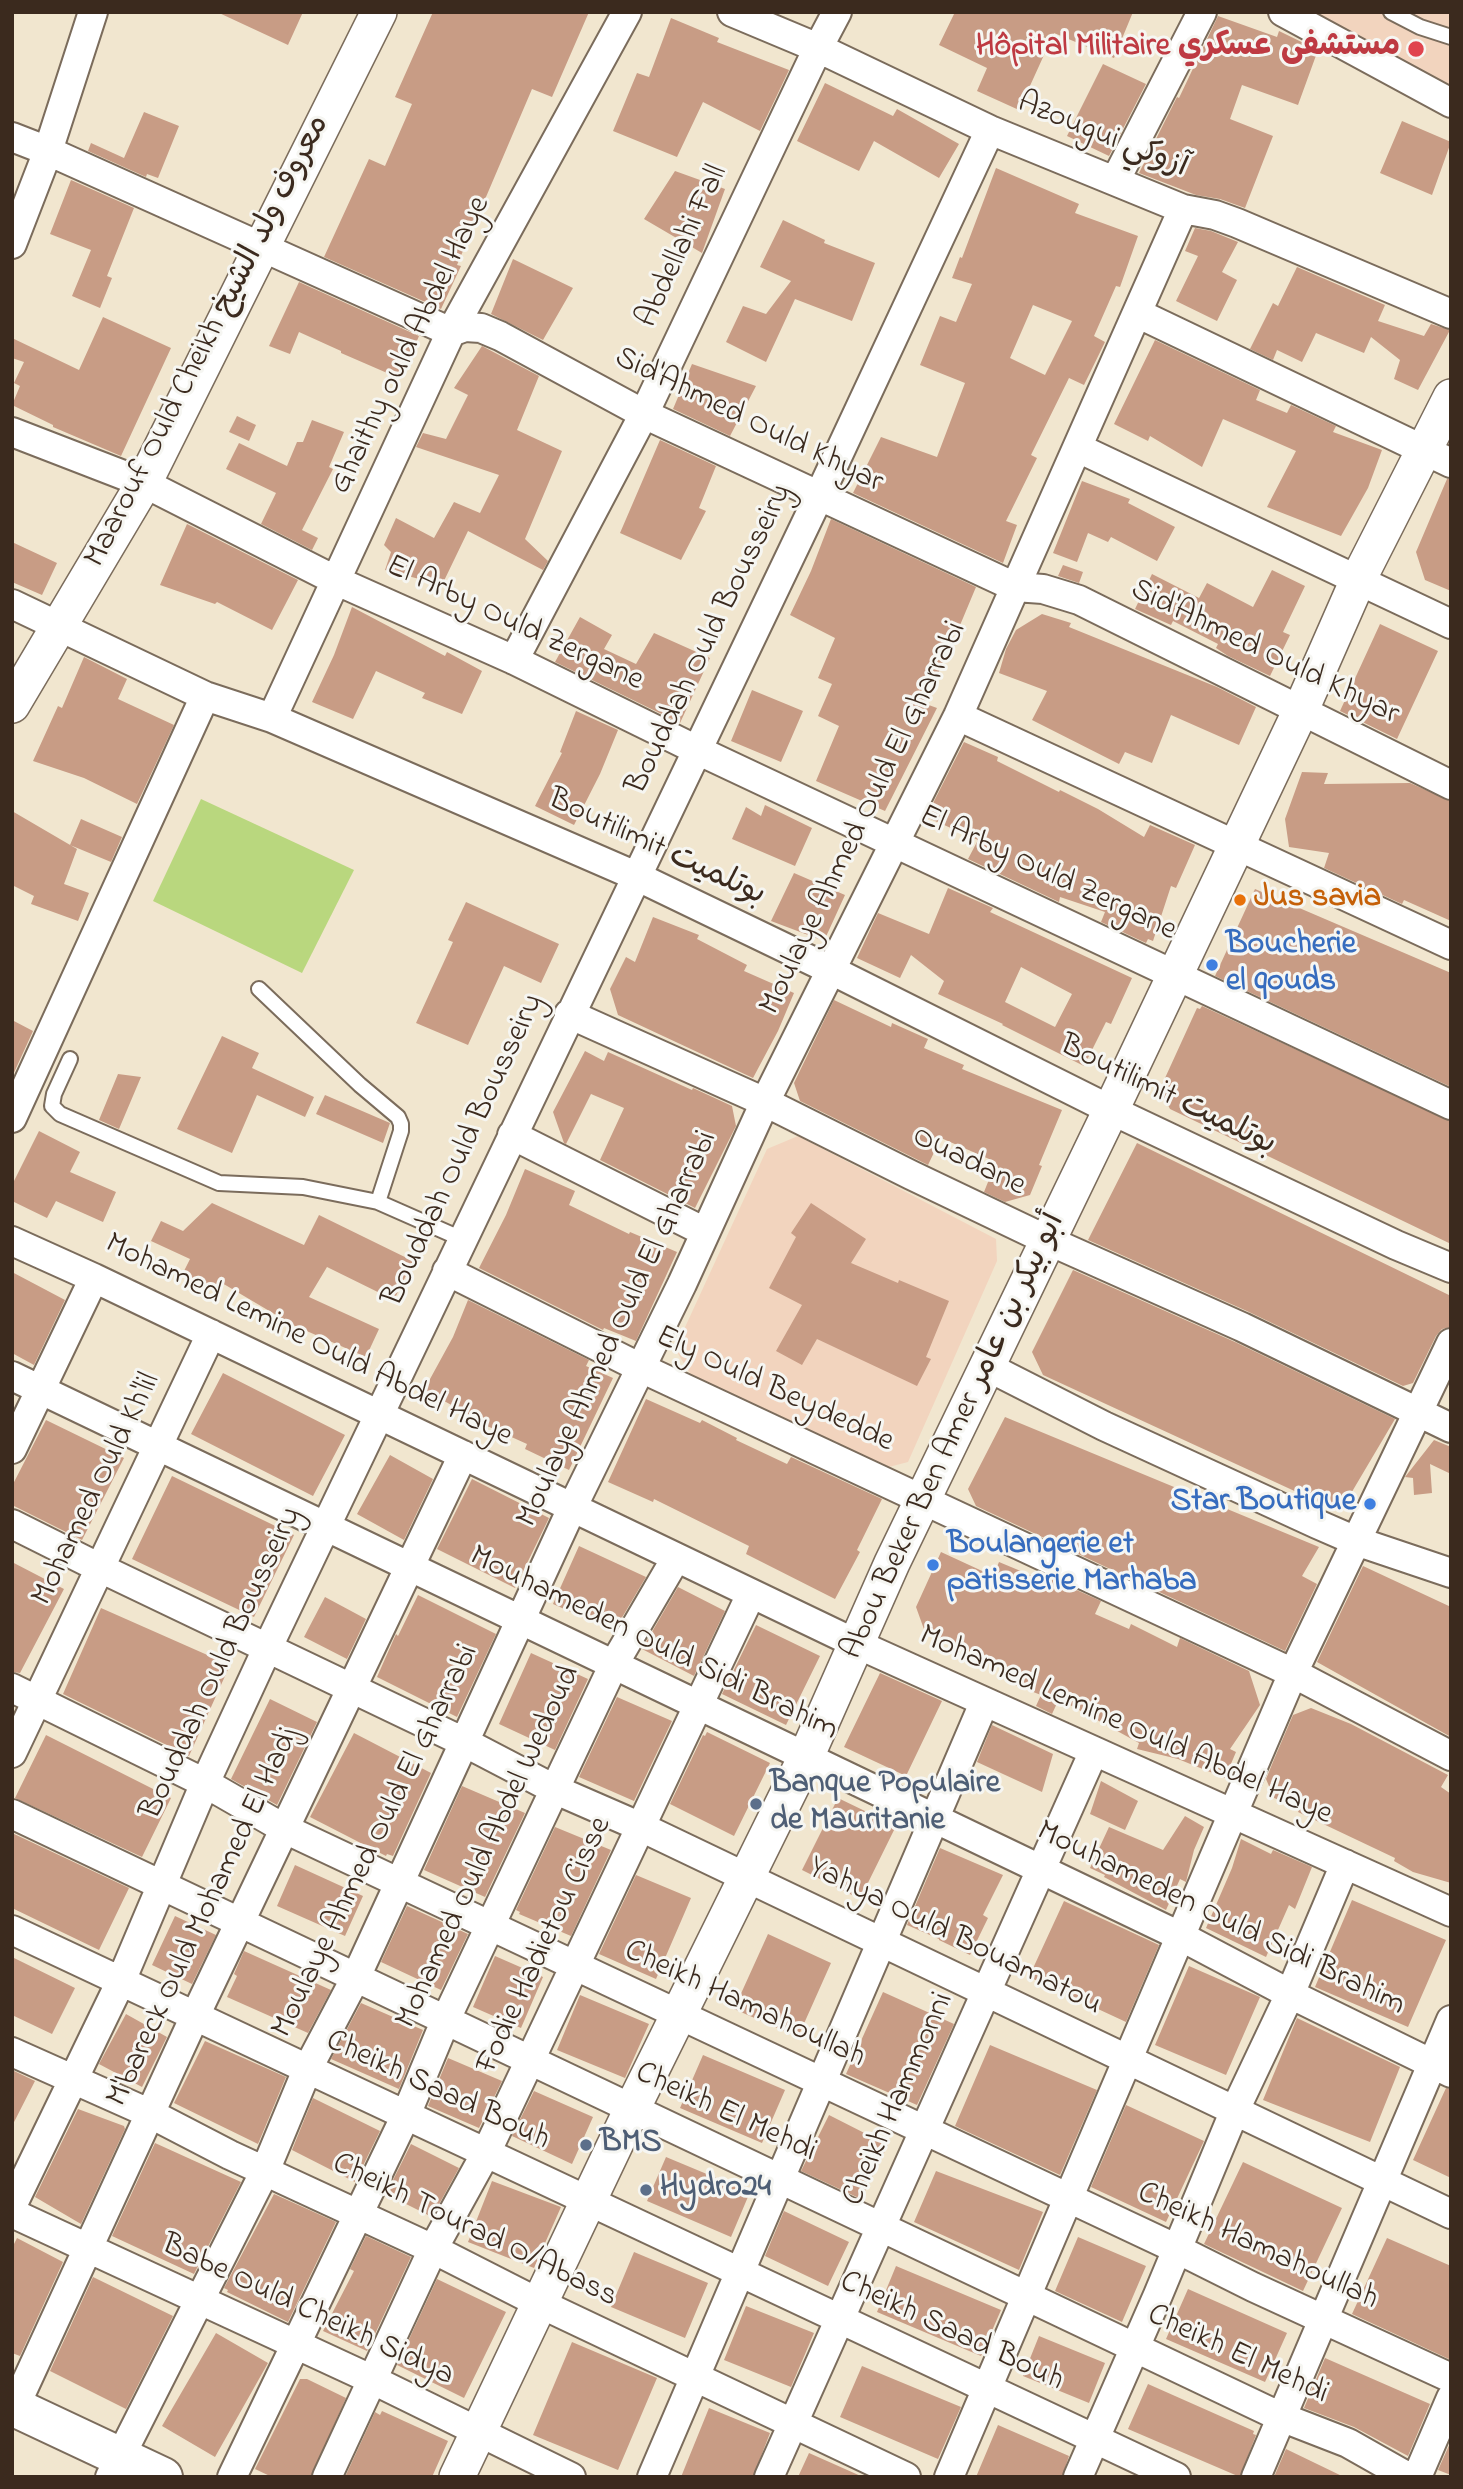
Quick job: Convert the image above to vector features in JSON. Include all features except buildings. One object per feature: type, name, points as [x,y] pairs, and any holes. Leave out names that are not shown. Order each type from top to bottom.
[{"type":"main road","points":[[13,2408],[115,2466],[163,2477]]},
{"type":"street","points":[[12,244],[48,151],[93,12]]},
{"type":"street","name":"Maarouf Ould Cheikh معروف ولد الشيخ","points":[[17,686],[59,625],[144,483],[379,12]]},
{"type":"street","name":"Ghaithy ould Abdel Haye","points":[[272,718],[451,332],[627,12]]},
{"type":"street","name":"Azougui آزوكي","points":[[732,12],[818,48],[990,130],[1183,209],[1215,215],[1237,223],[1451,314]]},
{"type":"street","name":"Abdellahi Fall","points":[[514,660],[644,414],[837,12]]},
{"type":"street","points":[[1115,181],[1202,12]]},
{"type":"street","points":[[1283,12],[1451,103]]},
{"type":"street","name":"Bouddah Ould Bousseiry","points":[[12,2206],[121,1981],[205,1783],[267,1648],[819,496],[990,130]]},
{"type":"street","name":"Sid'Ahmed Ould Khyar","points":[[12,137],[451,332],[465,327],[481,328],[490,332],[644,414],[1015,587],[1043,589],[1079,600],[1451,785]]},
{"type":"street","name":"Moulaye Ahmed Ould El Gharrabi","points":[[115,2466],[265,2171],[307,2070],[355,1977],[572,1508],[641,1368],[765,1102],[897,843],[958,716],[1183,209]]},
{"type":"street","points":[[1137,313],[1438,457]]},
{"type":"street","name":"Abou Beker Ben Amer أبو بيكر بن عامر","points":[[457,2477],[632,2109],[806,1757],[922,1499],[1300,712],[1358,580],[1438,457],[1451,397]]},
{"type":"street","name":"El Arby Ould Zergane","points":[[12,432],[144,483],[337,581],[514,660],[697,750],[1451,1105]]},
{"type":"street","points":[[1078,448],[1451,624]]},
{"type":"street","name":"Boutilimit بوتلميت","points":[[12,604],[205,696],[272,718],[636,876],[1111,1110],[1395,1245],[1451,1268]]},
{"type":"street","points":[[12,1118],[205,696]]},
{"type":"street","points":[[958,716],[1451,945]]},
{"type":"street","name":"Ouadane","points":[[569,1014],[765,1102],[1047,1240],[1242,1327],[1451,1428]]},
{"type":"street","points":[[512,1135],[705,1232]]},
{"type":"street","name":"Mohamed Lemine Ould Abdel Haye","points":[[12,1241],[856,1644],[1451,1912]]},
{"type":"street","name":"Ely Ould Beydedde","points":[[446,1271],[641,1368],[1293,1673],[1451,1756]]},
{"type":"street","points":[[12,1449],[94,1278]]},
{"type":"street","name":"Mohamed Ould Kh'lil","points":[[12,1753],[211,1334]]},
{"type":"street","points":[[949,2477],[1293,1673],[1451,1343]]},
{"type":"street","points":[[986,1366],[1104,1426],[1356,1541],[1451,1573]]},
{"type":"street","name":"Mouhameden Ould Sidi Brahim","points":[[12,1376],[1182,1937],[1441,2069]]},
{"type":"street","name":"M'bareck Ould Mohamed El Hadj","points":[[13,2408],[152,2114],[195,2016],[463,1455]]},
{"type":"street","name":"Yahya Ould Bouamatou","points":[[12,1524],[464,1742],[556,1790],[641,1827],[1451,2214]]},
{"type":"street","name":"Mohamed Ould Abdel Wedoud","points":[[232,2477],[406,2115],[446,2019],[614,1664],[676,1558]]},
{"type":"street","name":"Fodie Hadietou Cisse","points":[[327,2477],[433,2249],[486,2153],[751,1594]]},
{"type":"street","name":"Cheikh Hamahoullah","points":[[12,1688],[205,1783],[285,1829],[1451,2378]]},
{"type":"street","points":[[652,2477],[984,1703]]},
{"type":"street","name":"Cheikh Hammonni","points":[[769,2477],[1094,1751]]},
{"type":"street","name":"Cheikh El Mehdi","points":[[12,1814],[1281,2417],[1348,2443],[1408,2477]]},
{"type":"street","points":[[1078,2477],[1235,2110],[1290,1994],[1345,1864]]},
{"type":"street","name":"Cheikh Saad Bouh","points":[[12,1930],[1175,2477]]},
{"type":"street","points":[[1256,2477],[1382,2181],[1441,2069],[1451,2020]]},
{"type":"street","name":"Cheikh Tourad O/Abass","points":[[12,2052],[152,2114],[358,2216],[433,2249],[905,2477]]},
{"type":"street","name":"Babe Ould Cheikh Sidya","points":[[12,2213],[373,2380],[570,2477]]},
{"type":"street","points":[[1418,2477],[1451,2398]]},
{"type":"lane","points":[[1391,12],[1420,27],[1451,37]]},
{"type":"lane","points":[[259,989],[335,1062],[398,1117],[401,1131],[378,1202]]},
{"type":"lane","points":[[70,1059],[54,1094],[52,1105],[60,1114],[219,1183],[303,1187],[378,1202],[462,1239]]},
{"type":"shaded area","name":"Hôpital Militaire مستشفى عسكري","points":[[1311,12],[1451,12],[1451,86]]},
{"type":"shaded area","points":[[798,1136],[996,1239],[997,1261],[908,1462],[885,1468],[693,1378],[675,1349],[767,1149]]},
{"type":"green space","points":[[201,799],[354,870],[302,973],[153,901]]},
{"type":"place","name":"Hôpital Militaire مستشفى عسكري","points":[[1416,49]]},
{"type":"place","name":"Jus savia","points":[[1240,900]]},
{"type":"place","name":"Boucherie el qouds","points":[[1212,965]]},
{"type":"place","name":"Star Boutique","points":[[1370,1504]]},
{"type":"place","name":"Boulangerie et patisserie Marhaba","points":[[933,1565]]},
{"type":"place","name":"Banque Populaire de Mauritanie","points":[[756,1804]]},
{"type":"place","name":"BMS","points":[[586,2145]]},
{"type":"place","name":"Hydro24","points":[[646,2190]]}]
